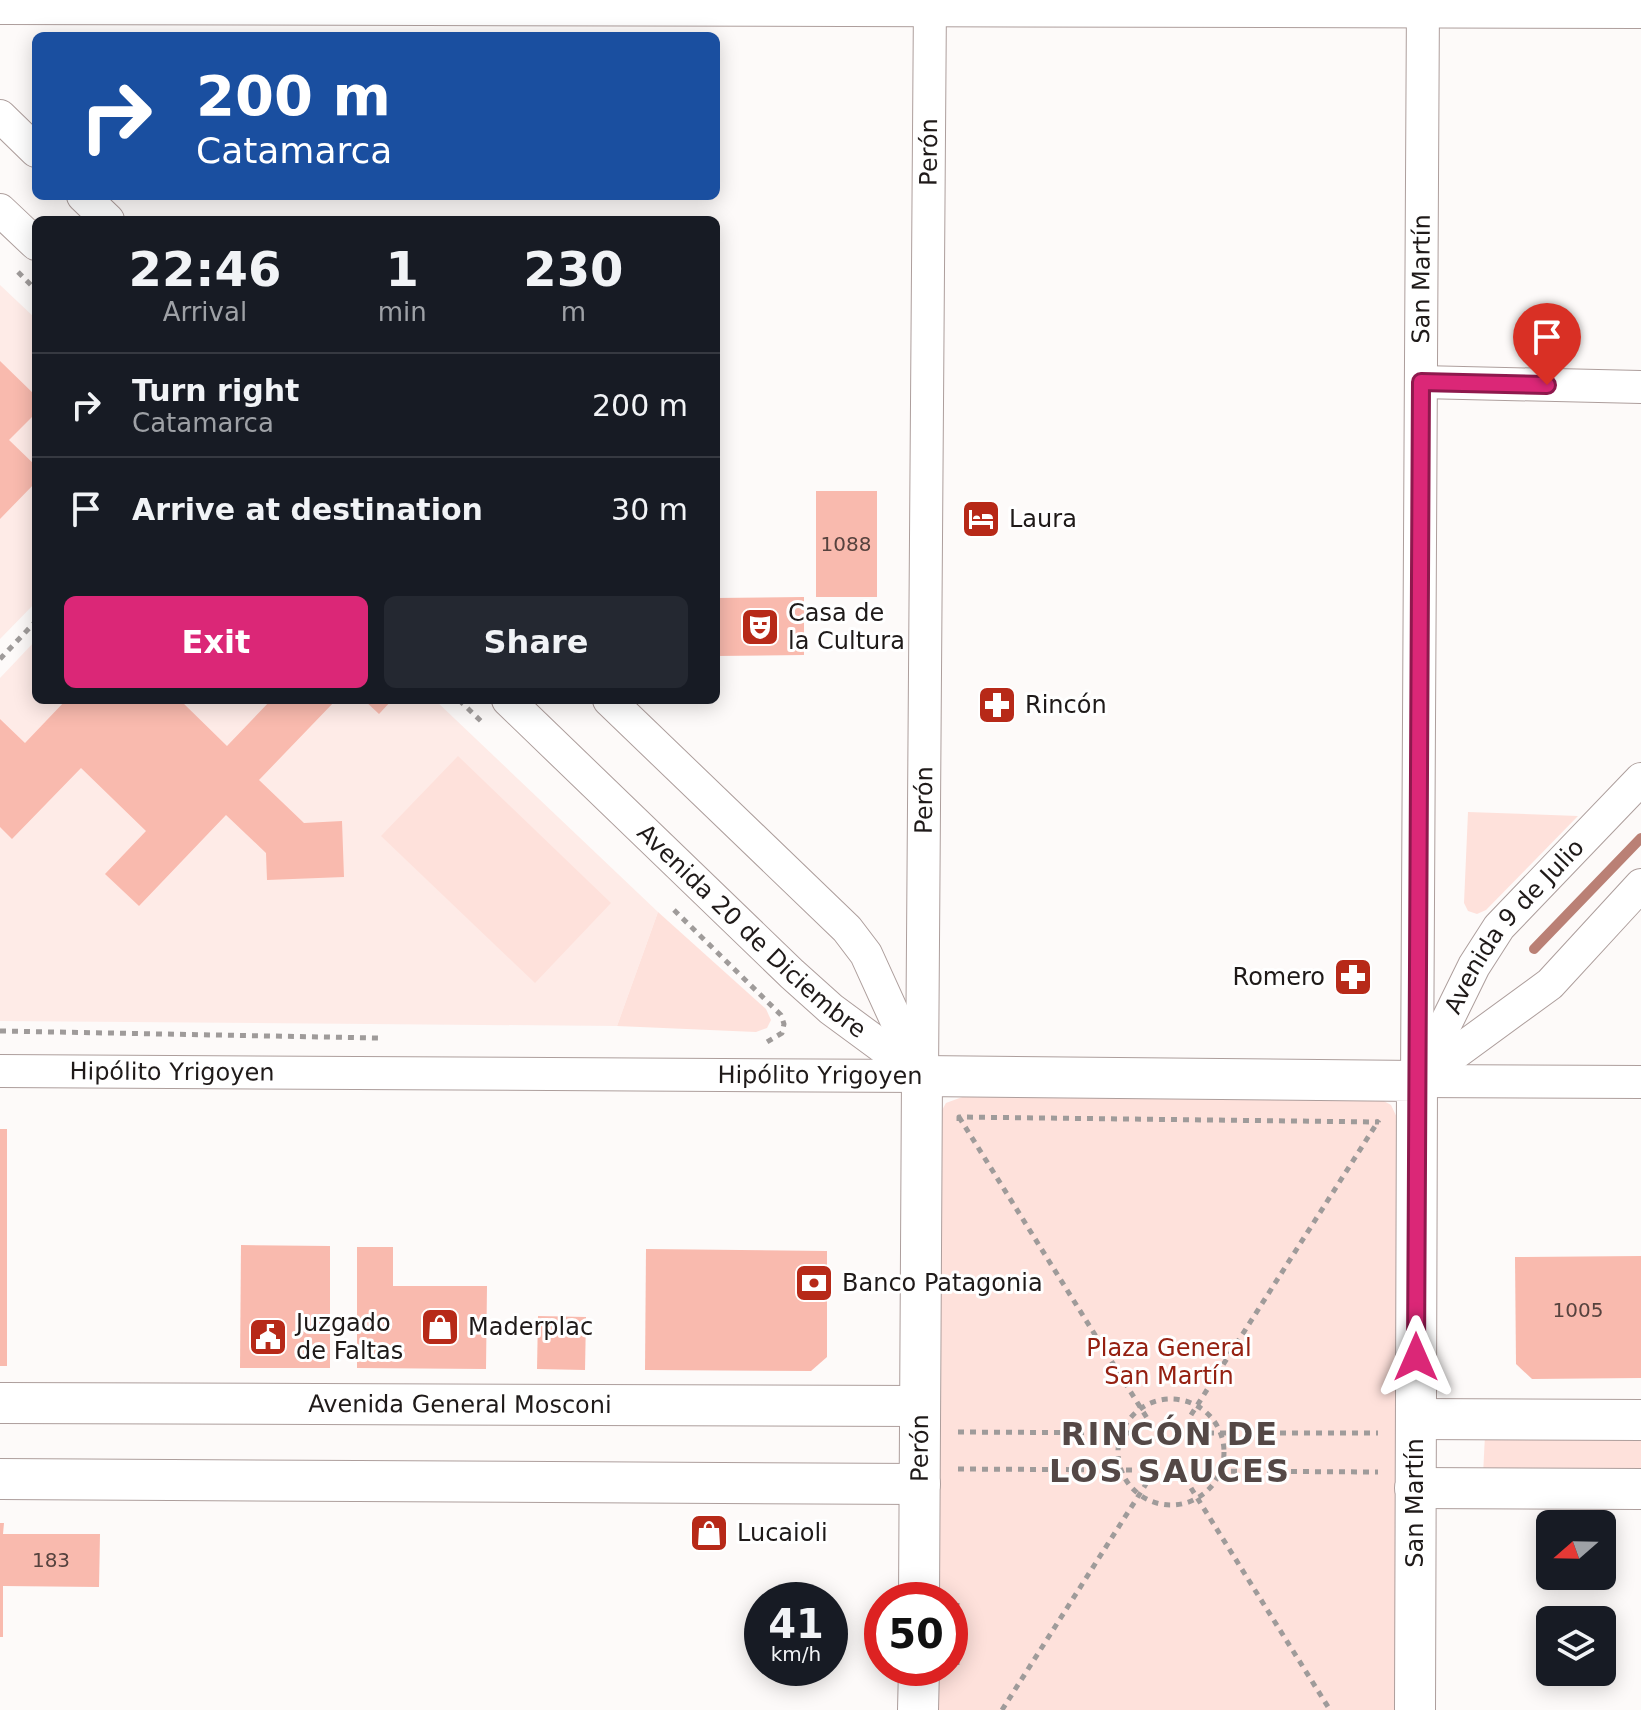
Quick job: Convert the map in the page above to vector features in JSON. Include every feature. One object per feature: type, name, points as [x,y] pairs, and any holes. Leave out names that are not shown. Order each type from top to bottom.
[{"type":"main road","name":"Hipólito Yrigoyen","points":[[922,1076],[1417,1081]]},
{"type":"main road","name":"Perón","points":[[922,1076],[920,1406],[939,1484],[922,1582]]},
{"type":"main road","name":"San Martín","points":[[1415,1710],[1396,1488],[1397,1418],[1417,1081]]},
{"type":"main road","name":"Avenida General Mosconi","points":[[0,1403],[920,1406]]},
{"type":"main road","points":[[1397,1418],[1641,1420]]},
{"type":"main road","points":[[0,1479],[939,1484]]},
{"type":"main road","points":[[1396,1488],[1641,1489]]},
{"type":"main road","points":[[918,1710],[919,1686]]},
{"type":"street","name":"Perón","points":[[922,1076],[930,5]]},
{"type":"street","points":[[0,8],[1423,6],[1641,12]]},
{"type":"street","name":"San Martín","points":[[1417,1081],[1423,6]]},
{"type":"street","points":[[0,116],[32,147]]},
{"type":"street","points":[[87,200],[104,216]]},
{"type":"street","points":[[0,210],[32,240]]},
{"type":"street","points":[[1421,382],[1641,387]]},
{"type":"street","name":"Avenida 20 de Diciembre","points":[[512,704],[792,974],[831,1009],[922,1076]]},
{"type":"street","name":"Avenida 20 de Diciembre","points":[[613,704],[847,929],[866,954],[922,1076]]},
{"type":"street","name":"Avenida 9 de Julio","points":[[1417,1081],[1474,966],[1499,927],[1641,779]]},
{"type":"street","name":"Avenida 9 de Julio","points":[[1417,1081],[1550,984],[1641,885]]},
{"type":"street","name":"Hipólito Yrigoyen","points":[[0,1071],[922,1076]]},
{"type":"street","name":"Hipólito Yrigoyen","points":[[1417,1081],[1641,1082]]},
{"type":"path","points":[[0,659],[32,625]]},
{"type":"path","points":[[463,704],[493,733]]},
{"type":"path","points":[[662,898],[781,1015],[784,1024],[782,1033],[760,1044]]},
{"type":"path","points":[[0,1031],[384,1038]]},
{"type":"path","points":[[959,1117],[1379,1120]]},
{"type":"path","points":[[959,1117],[959,1133]]},
{"type":"path","points":[[959,1117],[1147,1418]]},
{"type":"path","points":[[1379,1120],[1379,1136]]},
{"type":"path","points":[[1191,1415],[1379,1120]]},
{"type":"path","points":[[1167,1399],[1196,1406],[1220,1433],[1223,1458],[1215,1481],[1197,1498],[1186,1503],[1162,1504],[1140,1495],[1121,1470],[1118,1445],[1122,1432],[1141,1408],[1167,1399]]},
{"type":"path","points":[[958,1416],[958,1444]]},
{"type":"path","points":[[1208,1433],[1378,1433],[1397,1418]]},
{"type":"path","points":[[958,1432],[1135,1433]]},
{"type":"path","points":[[1378,1433],[1378,1446]]},
{"type":"path","points":[[958,1457],[958,1469]]},
{"type":"path","points":[[1378,1459],[1378,1472]]},
{"type":"path","points":[[939,1484],[958,1469],[1135,1470]]},
{"type":"path","points":[[1207,1471],[1378,1472],[1396,1488]]},
{"type":"path","points":[[1002,1710],[1146,1484]]},
{"type":"path","points":[[1191,1488],[1330,1710]]},
{"type":"shaded area","points":[[0,285],[32,315],[32,606],[0,639]]},
{"type":"shaded area","points":[[32,644],[32,704],[439,704],[658,912],[617,1026],[0,1021],[0,678]]},
{"type":"green space","points":[[458,756],[611,903],[535,983],[381,836]]},
{"type":"green space","points":[[1468,812],[1578,816],[1486,910],[1477,914],[1468,911],[1464,903]]},
{"type":"green space","points":[[658,912],[766,1009],[771,1020],[767,1028],[756,1032],[617,1026]]},
{"type":"green space","name":"Plaza General San Martín","points":[[965,1096],[1382,1100],[1391,1105],[1400,1124],[1398,1710],[938,1710],[938,1686],[968,1686],[968,1582],[938,1582],[941,1112],[946,1103]]},
{"type":"green space","points":[[1641,1434],[1641,1475],[1483,1475],[1485,1435]]},
{"type":"building","points":[[0,361],[32,392],[32,417],[9,440],[32,462],[32,486],[0,519]]},
{"type":"building","points":[[816,491],[877,491],[877,597],[816,597]]},
{"type":"building","name":"Casa de la Cultura","points":[[804,597],[804,655],[720,656],[720,598]]},
{"type":"building","points":[[62,704],[184,704],[227,746],[267,704],[332,704],[259,780],[304,823],[342,821],[344,877],[267,880],[266,853],[226,815],[139,906],[105,874],[146,831],[81,768],[12,839],[0,827],[0,719],[25,743]]},
{"type":"building","points":[[368,704],[388,704],[379,714]]},
{"type":"building","points":[[0,1129],[7,1129],[7,1366],[0,1366]]},
{"type":"building","points":[[241,1245],[330,1246],[330,1368],[240,1368]]},
{"type":"building","name":"Maderplac","points":[[357,1247],[393,1247],[393,1286],[487,1286],[486,1369],[357,1368]]},
{"type":"building","points":[[646,1249],[827,1251],[827,1357],[811,1371],[645,1370]]},
{"type":"building","points":[[1641,1256],[1641,1378],[1532,1379],[1516,1364],[1515,1257]]},
{"type":"building","points":[[538,1316],[586,1317],[585,1370],[537,1369]]},
{"type":"building","points":[[0,1523],[4,1523],[3,1534],[100,1534],[99,1587],[3,1586],[3,1637],[0,1637]]},
{"type":"waterway","points":[[1534,949],[1641,838]]},
{"type":"place","name":"Laura","points":[[981,519]]},
{"type":"place","name":"Casa de la Cultura","points":[[760,627]]},
{"type":"place","name":"Rincón","points":[[997,705]]},
{"type":"place","name":"Romero","points":[[1353,977]]},
{"type":"place","name":"Banco Patagonia","points":[[814,1283]]},
{"type":"place","name":"Maderplac","points":[[440,1327]]},
{"type":"place","name":"Juzgado de Faltas","points":[[268,1337]]},
{"type":"place","name":"Lucaioli","points":[[709,1533]]},
{"type":"district","name":"RINCÓN DE LOS SAUCES","points":[[1170,1452]]},
{"type":"route","points":[[1416,1357],[1421,382],[1547,385]]}]
